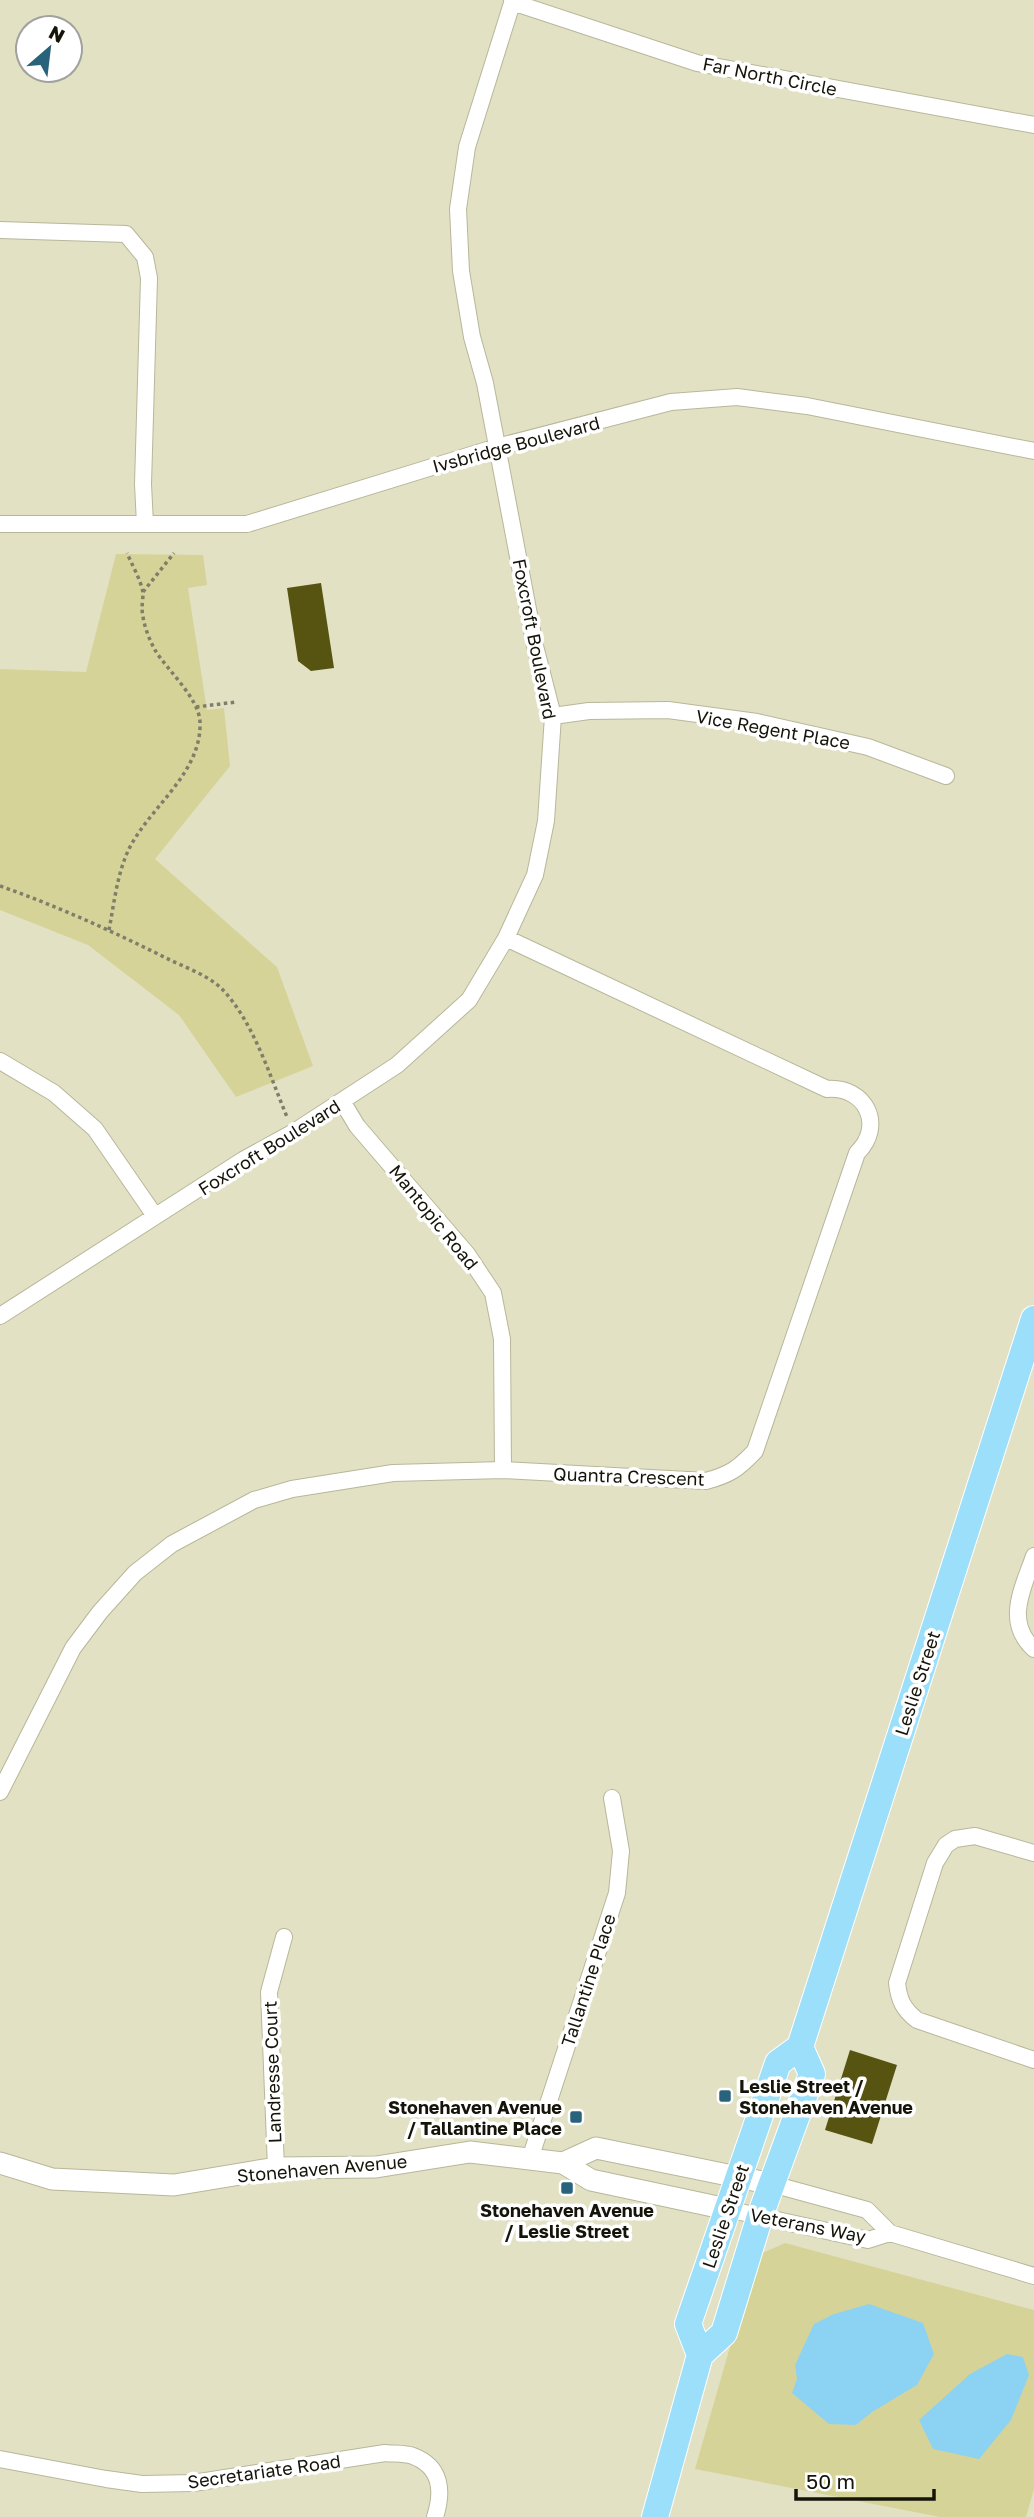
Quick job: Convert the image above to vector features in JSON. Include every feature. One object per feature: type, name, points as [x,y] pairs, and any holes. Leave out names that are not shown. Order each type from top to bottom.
[{"type":"main road","name":"Leslie Street","points":[[800,2047],[812,2074],[760,2216],[724,2333],[700,2354],[688,2324],[778,2063],[800,2047],[1034,1320]]},
{"type":"main road","points":[[655,2517],[700,2354]]},
{"type":"street","name":"Far North Circle","points":[[512,1],[697,63],[1034,125]]},
{"type":"street","name":"Foxcroft Boulevard","points":[[0,1316],[397,1065],[469,1000],[506,938],[535,875],[546,821],[553,716],[535,646],[485,383],[472,337],[463,284],[457,209],[467,147],[512,1]]},
{"type":"street","points":[[0,230],[126,234],[145,257],[149,278],[143,484],[145,524]]},
{"type":"street","name":"Ivsbridge Boulevard","points":[[0,524],[247,524],[497,447],[671,402],[737,397],[807,406],[1034,451]]},
{"type":"street","name":"Vice Regent Place","points":[[553,716],[589,711],[668,710],[757,722],[869,747],[946,776]]},
{"type":"street","name":"Quantra Crescent","points":[[0,1792],[73,1647],[100,1612],[135,1573],[173,1544],[254,1500],[292,1489],[393,1473],[503,1470],[706,1482],[739,1468],[755,1451],[857,1153],[868,1143],[871,1128],[869,1115],[853,1093],[841,1088],[827,1089],[506,938]]},
{"type":"street","points":[[0,1061],[54,1093],[95,1129],[155,1216]]},
{"type":"street","name":"Mantopic Road","points":[[342,1101],[358,1126],[467,1254],[493,1293],[502,1339],[503,1470]]},
{"type":"street","points":[[1034,1556],[1017,1607],[1017,1617],[1024,1639],[1034,1649]]},
{"type":"street","name":"Tallantine Place","points":[[530,2159],[617,1893],[621,1851],[612,1798]]},
{"type":"street","points":[[1034,1853],[975,1836],[955,1839],[946,1845],[935,1863],[897,1983],[898,1997],[905,2010],[916,2020],[1034,2060]]},
{"type":"street","name":"Landresse Court","points":[[276,2168],[270,1992],[284,1937]]},
{"type":"street","points":[[563,2163],[596,2148],[772,2184]]},
{"type":"street","name":"Stonehaven Avenue","points":[[0,2163],[52,2179],[174,2185],[276,2168],[376,2167],[470,2152],[563,2163],[591,2180],[727,2209]]},
{"type":"street","name":"Veterans Way","points":[[772,2184],[867,2210],[890,2233],[1034,2276]]},
{"type":"street","name":"Veterans Way","points":[[727,2209],[868,2240],[890,2233]]},
{"type":"street","name":"Secretariate Road","points":[[0,2459],[142,2484],[193,2483],[385,2453],[412,2456],[429,2465],[440,2484],[435,2517]]},
{"type":"path","points":[[109,930],[127,852],[194,754],[200,723],[196,707],[148,636],[143,621],[143,592],[127,553]]},
{"type":"path","points":[[143,592],[174,553]]},
{"type":"path","points":[[196,707],[236,702]]},
{"type":"path","points":[[0,886],[51,904],[109,930],[220,987],[238,1009],[294,1132]]},
{"type":"shaded area","points":[[116,554],[203,555],[207,585],[188,588],[207,710],[224,708],[230,766],[155,859],[277,967],[313,1066],[236,1097],[179,1015],[88,945],[0,910],[0,669],[86,672]]},
{"type":"shaded area","points":[[785,2243],[1034,2310],[1034,2489],[1026,2517],[940,2517],[695,2469],[756,2256]]},
{"type":"water","points":[[869,2304],[923,2323],[934,2354],[917,2385],[856,2425],[829,2424],[792,2393],[797,2379],[795,2365],[814,2324],[834,2314]]},
{"type":"water","points":[[1007,2354],[1023,2357],[1029,2375],[1011,2420],[979,2459],[933,2449],[919,2420],[970,2374]]},
{"type":"building","points":[[321,583],[334,668],[311,671],[298,661],[287,588]]},
{"type":"building","points":[[850,2050],[897,2065],[872,2144],[825,2130]]},
{"type":"place","name":"Leslie Street / Stonehaven Avenue","points":[[725,2096]]},
{"type":"place","name":"Stonehaven Avenue / Tallantine Place","points":[[576,2117]]},
{"type":"place","name":"Stonehaven Avenue / Leslie Street","points":[[567,2188]]}]
